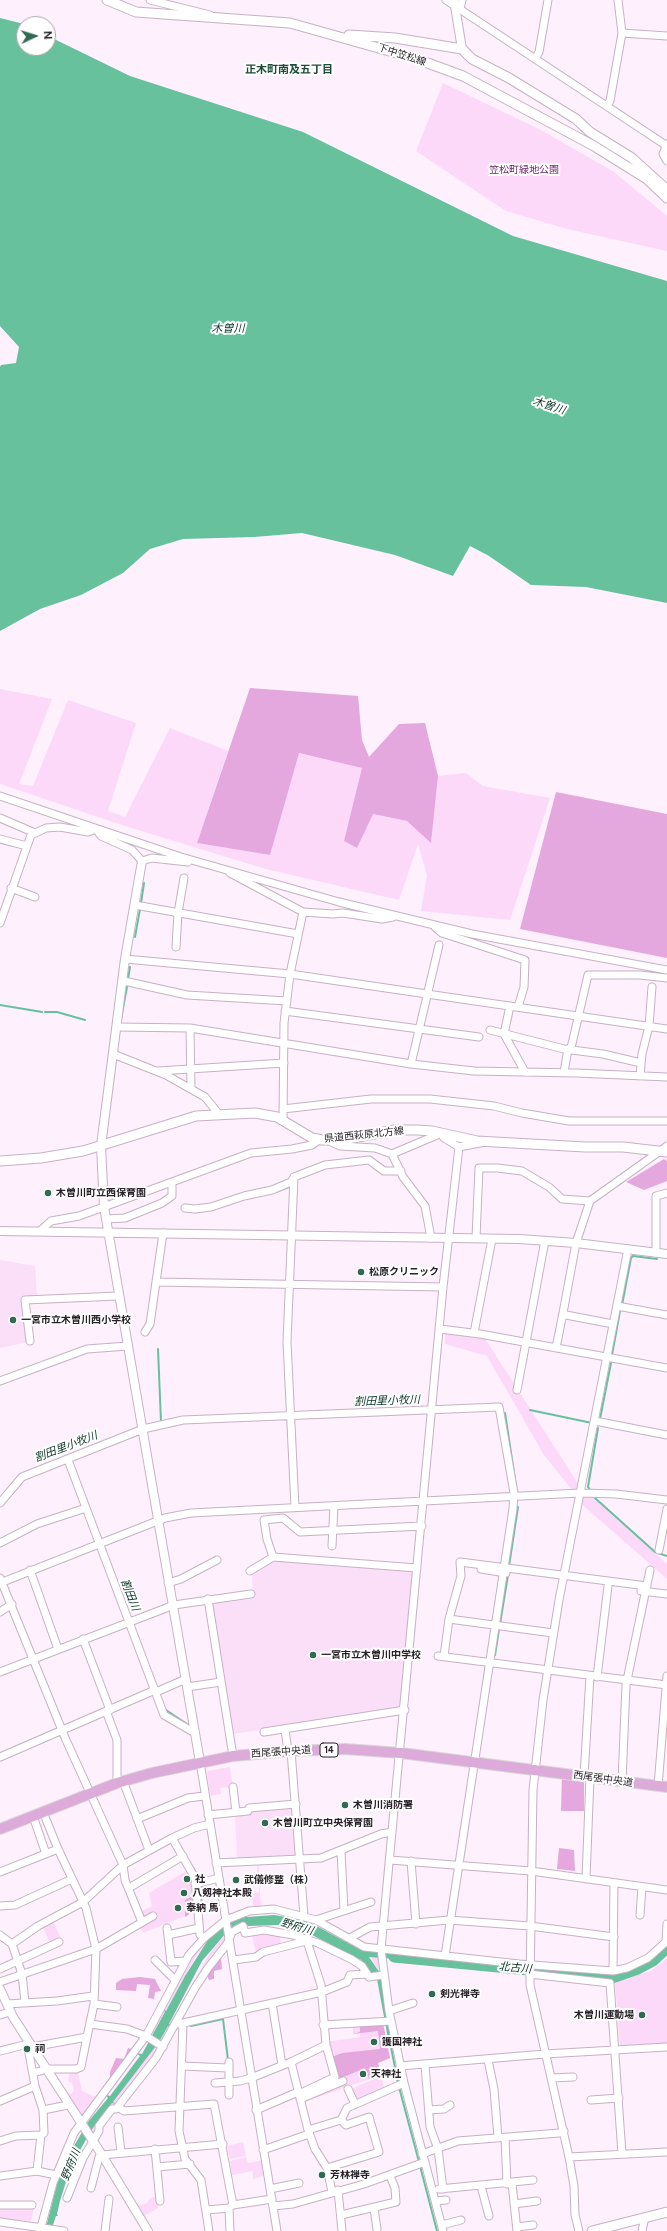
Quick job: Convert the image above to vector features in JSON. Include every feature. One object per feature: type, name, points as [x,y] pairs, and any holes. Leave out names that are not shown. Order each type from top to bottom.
[{"type":"main road","name":"下中笠松線","points":[[107,0],[136,12],[290,23],[340,35],[414,58],[463,76],[594,146],[647,179],[667,198]]},
{"type":"main road","points":[[340,35],[395,38],[462,49],[472,59],[509,78],[576,119],[590,132],[632,158],[667,190]]},
{"type":"main road","name":"県道西萩原北方線","points":[[0,1161],[47,1157],[101,1146],[196,1116],[218,1113],[267,1114],[283,1120],[312,1138],[324,1140],[395,1130],[440,1132],[460,1138],[487,1141],[585,1147],[624,1147],[663,1152]]},
{"type":"main road","name":"西尾張中央道","points":[[0,1829],[120,1782],[200,1762],[233,1756],[290,1751],[345,1749],[401,1753],[535,1769],[662,1787]]},
{"type":"main road","points":[[592,2231],[667,2212]]},
{"type":"street","points":[[150,0],[207,13],[211,17]]},
{"type":"street","points":[[446,0],[457,5],[535,59],[667,145],[663,154],[667,161]]},
{"type":"street","points":[[457,5],[462,0]]},
{"type":"street","points":[[535,59],[539,52],[548,0]]},
{"type":"street","points":[[606,106],[610,101],[622,33],[618,0]]},
{"type":"street","points":[[457,5],[462,49]]},
{"type":"street","points":[[622,33],[667,36]]},
{"type":"street","points":[[0,796],[96,829],[194,860],[433,926],[667,970]]},
{"type":"street","points":[[0,818],[35,833]]},
{"type":"street","points":[[0,923],[11,888],[31,835],[52,826],[88,832],[96,829]]},
{"type":"street","points":[[96,829],[101,836],[132,850],[142,861]]},
{"type":"street","points":[[0,839],[27,846]]},
{"type":"street","points":[[142,861],[152,858],[185,862],[194,860]]},
{"type":"street","points":[[142,861],[126,959],[101,1146],[104,1207],[118,1296],[159,1522],[168,1583],[174,1605],[200,1762],[204,1796],[229,1936],[256,2110],[277,2231]]},
{"type":"street","points":[[224,869],[240,880],[260,888],[274,898],[303,912],[332,914],[343,913],[382,919],[395,916]]},
{"type":"street","points":[[176,947],[178,913],[184,878]]},
{"type":"street","points":[[11,888],[36,897]]},
{"type":"street","points":[[135,905],[298,934]]},
{"type":"street","points":[[283,1120],[285,1011],[290,974],[303,912]]},
{"type":"street","points":[[433,926],[442,933],[482,945],[500,954],[526,960],[524,987],[514,1006],[504,1034],[524,1072]]},
{"type":"street","points":[[410,1064],[420,1029],[439,945]]},
{"type":"street","points":[[126,959],[290,974],[667,1029]]},
{"type":"street","points":[[564,1072],[580,1017],[588,975],[640,975],[667,978]]},
{"type":"street","points":[[124,981],[187,995],[287,1001]]},
{"type":"street","points":[[640,1076],[641,1063],[649,1026],[652,987]]},
{"type":"street","points":[[285,1011],[479,1037]]},
{"type":"street","points":[[117,1027],[190,1028],[284,1042],[410,1064],[483,1071],[564,1072],[667,1077]]},
{"type":"street","points":[[190,1028],[191,1089]]},
{"type":"street","points":[[490,1030],[570,1049],[641,1063]]},
{"type":"street","points":[[113,1054],[158,1072],[191,1089],[205,1097],[218,1113]]},
{"type":"street","points":[[158,1072],[284,1063]]},
{"type":"street","points":[[283,1109],[371,1099],[430,1099],[494,1106],[569,1121],[667,1121]]},
{"type":"street","points":[[392,1154],[437,1135],[440,1132],[444,1138],[459,1147],[480,1145],[487,1141]]},
{"type":"street","points":[[40,1232],[51,1221],[79,1216],[251,1153],[292,1149],[324,1140],[340,1146],[376,1148],[392,1154],[401,1171],[425,1206],[430,1238]]},
{"type":"street","points":[[556,1348],[576,1243],[590,1202],[663,1152],[667,1146]]},
{"type":"street","points":[[459,1147],[443,1286],[433,1410],[381,1952],[382,1975],[389,2011],[388,2021],[400,2066],[400,2084],[422,2154],[422,2163],[433,2190],[442,2228],[461,2220]]},
{"type":"street","points":[[185,1208],[195,1209],[211,1207],[256,1193],[272,1190],[292,1182],[294,1177],[325,1165],[369,1160],[384,1171],[401,1171]]},
{"type":"street","points":[[476,1238],[479,1168],[497,1168],[522,1171],[549,1187],[562,1199],[590,1202]]},
{"type":"street","points":[[294,1177],[288,1284],[288,1342],[295,1508]]},
{"type":"street","points":[[106,1219],[125,1218],[162,1203],[172,1196],[172,1182]]},
{"type":"street","points":[[656,1253],[656,1196],[667,1193]]},
{"type":"street","points":[[0,1231],[492,1238],[576,1243],[667,1254]]},
{"type":"street","points":[[144,1332],[150,1324],[163,1233]]},
{"type":"street","points":[[474,1333],[492,1238]]},
{"type":"street","points":[[517,1390],[544,1246]]},
{"type":"street","points":[[579,2231],[575,2215],[574,2186],[569,2157],[545,2054],[529,1969],[535,1769],[553,1633],[628,1249]]},
{"type":"street","points":[[156,1282],[443,1286]]},
{"type":"street","points":[[30,1341],[25,1300],[118,1296]]},
{"type":"street","points":[[617,1306],[667,1315]]},
{"type":"street","points":[[563,1313],[566,1316],[613,1324]]},
{"type":"street","points":[[440,1329],[474,1333],[667,1368]]},
{"type":"street","points":[[0,1381],[87,1349],[128,1346]]},
{"type":"street","points":[[0,1503],[22,1477],[143,1429],[184,1420],[499,1407],[514,1497],[475,1762],[449,1920],[445,1956]]},
{"type":"street","points":[[595,1421],[667,1435]]},
{"type":"street","points":[[70,1459],[86,1508],[131,1622],[157,1691],[164,1715],[195,1733]]},
{"type":"street","points":[[142,1922],[129,1888],[123,1866],[90,1794],[33,1659],[12,1604],[1,1581],[159,1522],[165,1518],[191,1513],[580,1493],[616,1494],[667,1500]]},
{"type":"street","points":[[332,1546],[334,1506]]},
{"type":"street","points":[[0,1543],[37,1524],[86,1508]]},
{"type":"street","points":[[659,1550],[667,1509]]},
{"type":"street","points":[[273,1556],[267,1539],[264,1520],[283,1518],[300,1532],[422,1526]]},
{"type":"street","points":[[250,1571],[273,1556],[418,1568]]},
{"type":"street","points":[[168,1583],[182,1578],[217,1560]]},
{"type":"street","points":[[666,1685],[441,1656],[449,1619],[461,1576],[460,1562],[503,1570],[646,1589],[667,1594]]},
{"type":"street","points":[[30,1570],[58,1649]]},
{"type":"street","points":[[622,1781],[622,1754],[627,1681],[650,1570]]},
{"type":"street","points":[[563,1578],[608,1586],[646,1589]]},
{"type":"street","points":[[586,1879],[587,1776],[593,1676],[608,1586]]},
{"type":"street","points":[[0,1672],[174,1605],[251,1594]]},
{"type":"street","points":[[208,1599],[233,1756]]},
{"type":"street","points":[[0,1612],[12,1604]]},
{"type":"street","points":[[449,1619],[553,1633]]},
{"type":"street","points":[[83,1639],[117,1740],[120,1782],[149,1850]]},
{"type":"street","points":[[662,1787],[667,1676]]},
{"type":"street","points":[[0,1757],[157,1691],[187,1683],[221,1682]]},
{"type":"street","points":[[264,1732],[285,1730],[405,1710]]},
{"type":"street","points":[[285,1730],[290,1751],[296,1804],[304,1916]]},
{"type":"street","points":[[233,1787],[236,1812]]},
{"type":"street","points":[[137,1819],[188,1798],[204,1796]]},
{"type":"street","points":[[208,1815],[248,1811],[249,1808],[296,1804]]},
{"type":"street","points":[[33,2073],[47,2069],[76,2069],[81,2067],[90,2024],[96,1949],[83,1902],[58,1849],[43,1812]]},
{"type":"street","points":[[32,1816],[46,1854]]},
{"type":"street","points":[[12,1944],[38,1926],[83,1902],[123,1866],[149,1850],[194,1828],[210,1824]]},
{"type":"street","points":[[216,1863],[321,1858],[381,1834],[392,1832]]},
{"type":"street","points":[[172,1838],[195,1878],[200,1935],[204,1938]]},
{"type":"street","points":[[0,1872],[58,1849]]},
{"type":"street","points":[[341,1851],[344,1910]]},
{"type":"street","points":[[129,1888],[183,1856]]},
{"type":"street","points":[[390,1860],[458,1864],[531,1871],[667,1890]]},
{"type":"street","points":[[411,1861],[416,1924]]},
{"type":"street","points":[[195,1884],[219,1878]]},
{"type":"street","points":[[0,1906],[15,1906],[72,1879]]},
{"type":"street","points":[[613,1969],[614,1883]]},
{"type":"street","points":[[640,1915],[642,1887]]},
{"type":"street","points":[[316,1920],[371,1902]]},
{"type":"street","points":[[40,2229],[56,2175],[74,2133],[146,2036],[185,1961],[204,1938],[226,1921],[257,1910],[274,1909],[316,1920],[364,1947],[381,1952],[445,1956],[610,1983],[616,2049],[622,2154]]},
{"type":"street","points":[[0,1982],[96,1949],[153,1916]]},
{"type":"street","points":[[350,1938],[370,1927],[449,1920],[530,1926],[614,1937]]},
{"type":"street","points":[[529,1969],[613,1969],[638,1964],[655,1953],[667,1941],[667,1924]]},
{"type":"street","points":[[67,2198],[92,2141],[100,2131],[99,2126],[112,2109],[118,2107],[180,2024],[208,1968],[232,1932],[243,1926],[245,1933],[278,1931],[306,1940],[351,1959],[362,1966],[370,1975]]},
{"type":"street","points":[[185,1961],[171,1962],[167,1932],[199,1928]]},
{"type":"street","points":[[0,1935],[12,1944],[22,1974],[26,2002]]},
{"type":"street","points":[[233,1960],[256,1957],[263,1952],[306,1940]]},
{"type":"street","points":[[299,2095],[335,2077],[326,2045],[323,2025],[321,1985],[306,1940]]},
{"type":"street","points":[[0,1969],[58,1942]]},
{"type":"street","points":[[613,1969],[632,1962],[654,1948]]},
{"type":"street","points":[[155,1960],[174,1980]]},
{"type":"street","points":[[180,2024],[241,2009],[322,1992],[347,1982],[350,1975],[382,1975]]},
{"type":"street","points":[[0,1992],[10,2012],[47,2069],[68,2105],[102,2155],[148,2231]]},
{"type":"street","points":[[6,2004],[93,2000],[117,2007]]},
{"type":"street","points":[[272,2003],[282,2065]]},
{"type":"street","points":[[389,2011],[413,2003]]},
{"type":"street","points":[[0,2015],[10,2012]]},
{"type":"street","points":[[323,2025],[388,2021]]},
{"type":"street","points":[[90,2024],[127,2029],[146,2036],[163,2047]]},
{"type":"street","points":[[180,2024],[182,2066],[179,2131],[185,2159],[201,2180],[207,2210],[209,2231]]},
{"type":"street","points":[[0,2051],[24,2045],[32,2047],[87,2038]]},
{"type":"street","points":[[215,2083],[251,2078],[291,2062],[326,2045]]},
{"type":"street","points":[[32,2047],[29,2053],[35,2086],[45,2121],[44,2133],[41,2135],[37,2171]]},
{"type":"street","points":[[400,2066],[488,2060],[545,2054],[667,2047]]},
{"type":"street","points":[[488,2060],[509,2184],[514,2204],[517,2229],[533,2225]]},
{"type":"street","points":[[291,2062],[309,2132],[327,2168],[335,2191],[341,2215],[342,2231]]},
{"type":"street","points":[[425,2064],[430,2127],[438,2149],[443,2189]]},
{"type":"street","points":[[182,2066],[229,2065],[229,2095]]},
{"type":"street","points":[[551,2078],[573,2077]]},
{"type":"street","points":[[256,2110],[343,2081]]},
{"type":"street","points":[[264,2150],[340,2120],[347,2108],[400,2084]]},
{"type":"street","points":[[0,2101],[35,2086]]},
{"type":"street","points":[[348,2089],[355,2104]]},
{"type":"street","points":[[592,2100],[619,2098]]},
{"type":"street","points":[[118,2107],[124,2111],[214,2104],[215,2117],[223,2144],[231,2206],[230,2231]]},
{"type":"street","points":[[43,2110],[68,2105]]},
{"type":"street","points":[[429,2110],[444,2109],[450,2105]]},
{"type":"street","points":[[327,2168],[379,2152],[369,2117],[346,2125],[340,2120]]},
{"type":"street","points":[[118,2127],[121,2152]]},
{"type":"street","points":[[422,2154],[458,2141],[559,2133],[564,2131]]},
{"type":"street","points":[[0,2141],[16,2136],[41,2135]]},
{"type":"street","points":[[91,2188],[99,2158],[102,2155],[121,2152],[223,2144]]},
{"type":"street","points":[[155,2149],[160,2202]]},
{"type":"street","points":[[569,2157],[667,2152]]},
{"type":"street","points":[[207,2210],[273,2202],[293,2204],[390,2176],[422,2163]]},
{"type":"street","points":[[157,2167],[190,2164]]},
{"type":"street","points":[[0,2176],[37,2171],[56,2175]]},
{"type":"street","points":[[341,2215],[396,2202],[395,2188],[390,2176]]},
{"type":"street","points":[[433,2190],[509,2184],[533,2180]]},
{"type":"street","points":[[270,2189],[299,2183]]},
{"type":"street","points":[[481,2186],[489,2216]]},
{"type":"street","points":[[106,2231],[109,2200]]},
{"type":"street","points":[[436,2201],[446,2200]]},
{"type":"street","points":[[514,2204],[537,2200]]},
{"type":"street","points":[[0,2204],[32,2205]]},
{"type":"street","points":[[374,2208],[377,2229]]},
{"type":"street","points":[[642,2231],[645,2217]]},
{"type":"street","points":[[0,2222],[61,2231]]},
{"type":"shaded area","points":[[250,688],[358,696],[362,740],[369,757],[399,724],[425,723],[438,776],[431,843],[407,821],[373,814],[357,848],[344,841],[362,768],[299,753],[270,855],[197,843]]},
{"type":"shaded area","points":[[556,792],[667,814],[667,958],[520,929]]},
{"type":"shaded area","points":[[664,1159],[667,1161],[667,1181],[644,1190],[626,1182]]},
{"type":"shaded area","name":"一宮市立木曽川西小学校","points":[[0,1260],[35,1266],[37,1297],[23,1298],[28,1342],[0,1348]]},
{"type":"shaded area","name":"一宮市立木曽川中学校","points":[[274,1558],[415,1570],[402,1706],[284,1727],[232,1734],[211,1604],[253,1599],[252,1572]]},
{"type":"shaded area","points":[[562,1773],[584,1776],[584,1811],[561,1811]]},
{"type":"shaded area","name":"木曽川町立中央保育園","points":[[294,1805],[297,1854],[295,1857],[237,1859],[235,1814],[252,1809]]},
{"type":"shaded area","points":[[559,1848],[574,1850],[575,1871],[557,1869]]},
{"type":"shaded area","points":[[194,1867],[204,1887],[202,1906],[185,1917],[185,1900],[196,1894],[190,1870]]},
{"type":"shaded area","points":[[221,1958],[222,1969],[214,1971],[214,1979],[209,1980],[205,1972],[215,1959]]},
{"type":"shaded area","points":[[140,1977],[155,1979],[161,1991],[155,1992],[154,1999],[148,1998],[150,1985],[137,1984],[136,1991],[116,1990],[116,1983],[122,1979]]},
{"type":"shaded area","points":[[383,2023],[390,2058],[378,2063],[381,2075],[369,2079],[365,2068],[339,2079],[332,2057],[342,2053],[380,2049],[378,2031],[353,2034],[360,2032],[360,2025]]},
{"type":"shaded area","points":[[128,2048],[132,2049],[116,2076],[110,2077],[110,2072],[116,2058],[124,2059]]},
{"type":"green space","name":"笠松町緑地公園","points":[[443,83],[541,130],[614,172],[667,216],[667,251],[567,229],[506,211],[416,151]]},
{"type":"green space","points":[[0,689],[52,699],[19,784],[33,786],[68,700],[136,723],[108,811],[125,817],[170,728],[228,751],[197,843],[270,855],[298,753],[363,768],[344,841],[357,848],[372,814],[407,821],[431,842],[438,776],[466,773],[483,786],[550,798],[510,920],[421,911],[427,875],[418,844],[399,900],[266,869],[125,826],[0,784]]},
{"type":"green space","points":[[445,1333],[484,1337],[579,1485],[578,1490],[573,1491],[544,1455],[487,1356],[445,1344]]},
{"type":"green space","points":[[580,1493],[590,1493],[667,1564],[667,1579],[578,1501]]},
{"type":"green space","points":[[230,1767],[233,1787],[220,1788],[221,1794],[210,1796],[207,1771]]},
{"type":"green space","points":[[251,1863],[259,1863],[260,1896],[262,1907],[254,1909],[251,1894],[259,1892],[257,1865]]},
{"type":"green space","points":[[188,1870],[193,1879],[194,1895],[185,1900],[185,1916],[143,1933],[138,1919],[140,1912],[152,1906],[149,1893]]},
{"type":"green space","points":[[53,1922],[62,1940],[51,1946],[43,1927]]},
{"type":"green space","points":[[225,1922],[196,1956],[152,2037],[150,2036],[150,2032],[186,1966],[207,1938]]},
{"type":"green space","points":[[264,1932],[279,1934],[282,1948],[256,1953],[252,1935]]},
{"type":"green space","points":[[226,1934],[229,1940],[165,2042],[159,2042],[212,1949]]},
{"type":"green space","points":[[370,1956],[380,1956],[382,1973],[380,1973]]},
{"type":"green space","name":"木曽川運動場","points":[[667,1958],[667,2047],[620,2049],[615,1982],[651,1971]]},
{"type":"green space","points":[[383,2023],[390,2058],[378,2063],[381,2075],[301,2103],[335,2077],[325,2042],[360,2037],[360,2033],[353,2034],[353,2025]]},
{"type":"green space","points":[[156,2045],[160,2051],[94,2137],[90,2132],[112,2103],[117,2105],[113,2102]]},
{"type":"green space","points":[[70,2071],[78,2073],[82,2091],[96,2097],[81,2118],[66,2093],[71,2094],[74,2090],[72,2083],[68,2081]]},
{"type":"green space","points":[[381,2076],[385,2090],[358,2100],[353,2088]]},
{"type":"green space","points":[[243,2142],[246,2156],[230,2159],[227,2146]]},
{"type":"green space","points":[[246,2157],[248,2163],[264,2160],[267,2175],[253,2179],[253,2171],[232,2175],[230,2161]]},
{"type":"green space","points":[[160,2196],[158,2208],[140,2218],[138,2206],[147,2203],[150,2198]]},
{"type":"green space","points":[[0,2208],[34,2208],[31,2221],[0,2219]]},
{"type":"water","name":"木曽川","points":[[0,18],[16,22],[16,56],[56,56],[56,40],[130,76],[303,132],[513,236],[667,281],[667,603],[586,587],[531,585],[489,556],[470,546],[453,576],[395,555],[302,533],[254,537],[183,539],[150,549],[123,573],[81,595],[40,609],[0,631],[0,367],[1,365],[16,363],[19,347],[0,326]]},
{"type":"water","points":[[245,1915],[247,1917],[274,1915],[292,1918],[311,1923],[346,1942],[349,1941],[348,1943],[365,1951],[409,1955],[409,1960],[369,1957],[380,1973],[391,2043],[389,2044],[377,1979],[361,1960],[308,1933],[306,1937],[307,1933],[299,1930],[278,1925],[248,1926],[244,1922],[237,1924],[226,1933],[202,1961],[169,2024],[173,2027],[168,2026],[159,2042],[113,2102],[117,2105],[112,2103],[90,2132],[71,2167],[74,2170],[70,2169],[60,2201],[57,2214],[58,2216],[56,2216],[51,2231],[45,2231],[59,2176],[67,2158],[88,2122],[108,2098],[104,2094],[110,2096],[140,2056],[136,2053],[142,2054],[165,2012],[163,2009],[166,2011],[185,1976],[208,1940],[216,1931],[231,1921]]},
{"type":"waterway","points":[[141,903],[144,883]]},
{"type":"waterway","points":[[135,937],[140,909]]},
{"type":"waterway","points":[[128,979],[130,967]]},
{"type":"waterway","points":[[121,1019],[127,987]]},
{"type":"waterway","points":[[0,1005],[42,1012]]},
{"type":"waterway","points":[[45,1012],[57,1012],[85,1020]]},
{"type":"waterway","points":[[275,1192],[289,1187]]},
{"type":"waterway","points":[[622,1305],[631,1258],[633,1256],[657,1259]]},
{"type":"waterway","points":[[612,1355],[620,1311]]},
{"type":"waterway","points":[[158,1349],[161,1422]]},
{"type":"waterway","points":[[600,1419],[611,1363]]},
{"type":"waterway","points":[[530,1410],[592,1423]]},
{"type":"waterway","points":[[505,1413],[516,1486]]},
{"type":"waterway","points":[[591,1491],[588,1487],[598,1428]]},
{"type":"waterway","points":[[595,1498],[655,1552],[667,1556]]},
{"type":"waterway","points":[[509,1566],[518,1507]]},
{"type":"waterway","points":[[500,1624],[508,1575]]},
{"type":"waterway","points":[[495,1655],[499,1629]]},
{"type":"waterway","name":"割田川","points":[[166,1710],[190,1726]]},
{"type":"waterway","name":"北古川","points":[[394,1957],[612,1978],[638,1969],[653,1961],[667,1948]]},
{"type":"waterway","points":[[191,2026],[223,2019],[228,2060]]},
{"type":"waterway","name":"野府川","points":[[390,2042],[398,2083]]},
{"type":"waterway","name":"野府川","points":[[399,2087],[419,2162]]},
{"type":"waterway","name":"野府川","points":[[420,2166],[437,2231]]},
{"type":"place","name":"木曽川町立西保育園","points":[[48,1193]]},
{"type":"place","name":"松原クリニック","points":[[361,1272]]},
{"type":"place","name":"一宮市立木曽川西小学校","points":[[13,1320]]},
{"type":"place","name":"一宮市立木曽川中学校","points":[[313,1655]]},
{"type":"place","name":"木曽川消防署","points":[[345,1805]]},
{"type":"place","name":"木曽川町立中央保育園","points":[[265,1823]]},
{"type":"place","name":"社","points":[[187,1879]]},
{"type":"place","name":"武儀修整（株）","points":[[236,1880]]},
{"type":"place","name":"八剱神社本殿","points":[[184,1893]]},
{"type":"place","name":"奉納 馬","points":[[178,1908]]},
{"type":"place","name":"剣光禅寺","points":[[432,1994]]},
{"type":"place","name":"木曽川運動場","points":[[642,2015]]},
{"type":"place","name":"護国神社","points":[[374,2042]]},
{"type":"place","name":"祠","points":[[27,2049]]},
{"type":"place","name":"天神社","points":[[363,2074]]},
{"type":"place","name":"芳林禅寺","points":[[322,2175]]},
{"type":"district","name":"正木町南及五丁目","points":[[289,70]]},
{"type":"water label","name":"割田里小牧川","points":[[387,1401]]},
{"type":"water label","name":"割田里小牧川","points":[[66,1447]]}]
